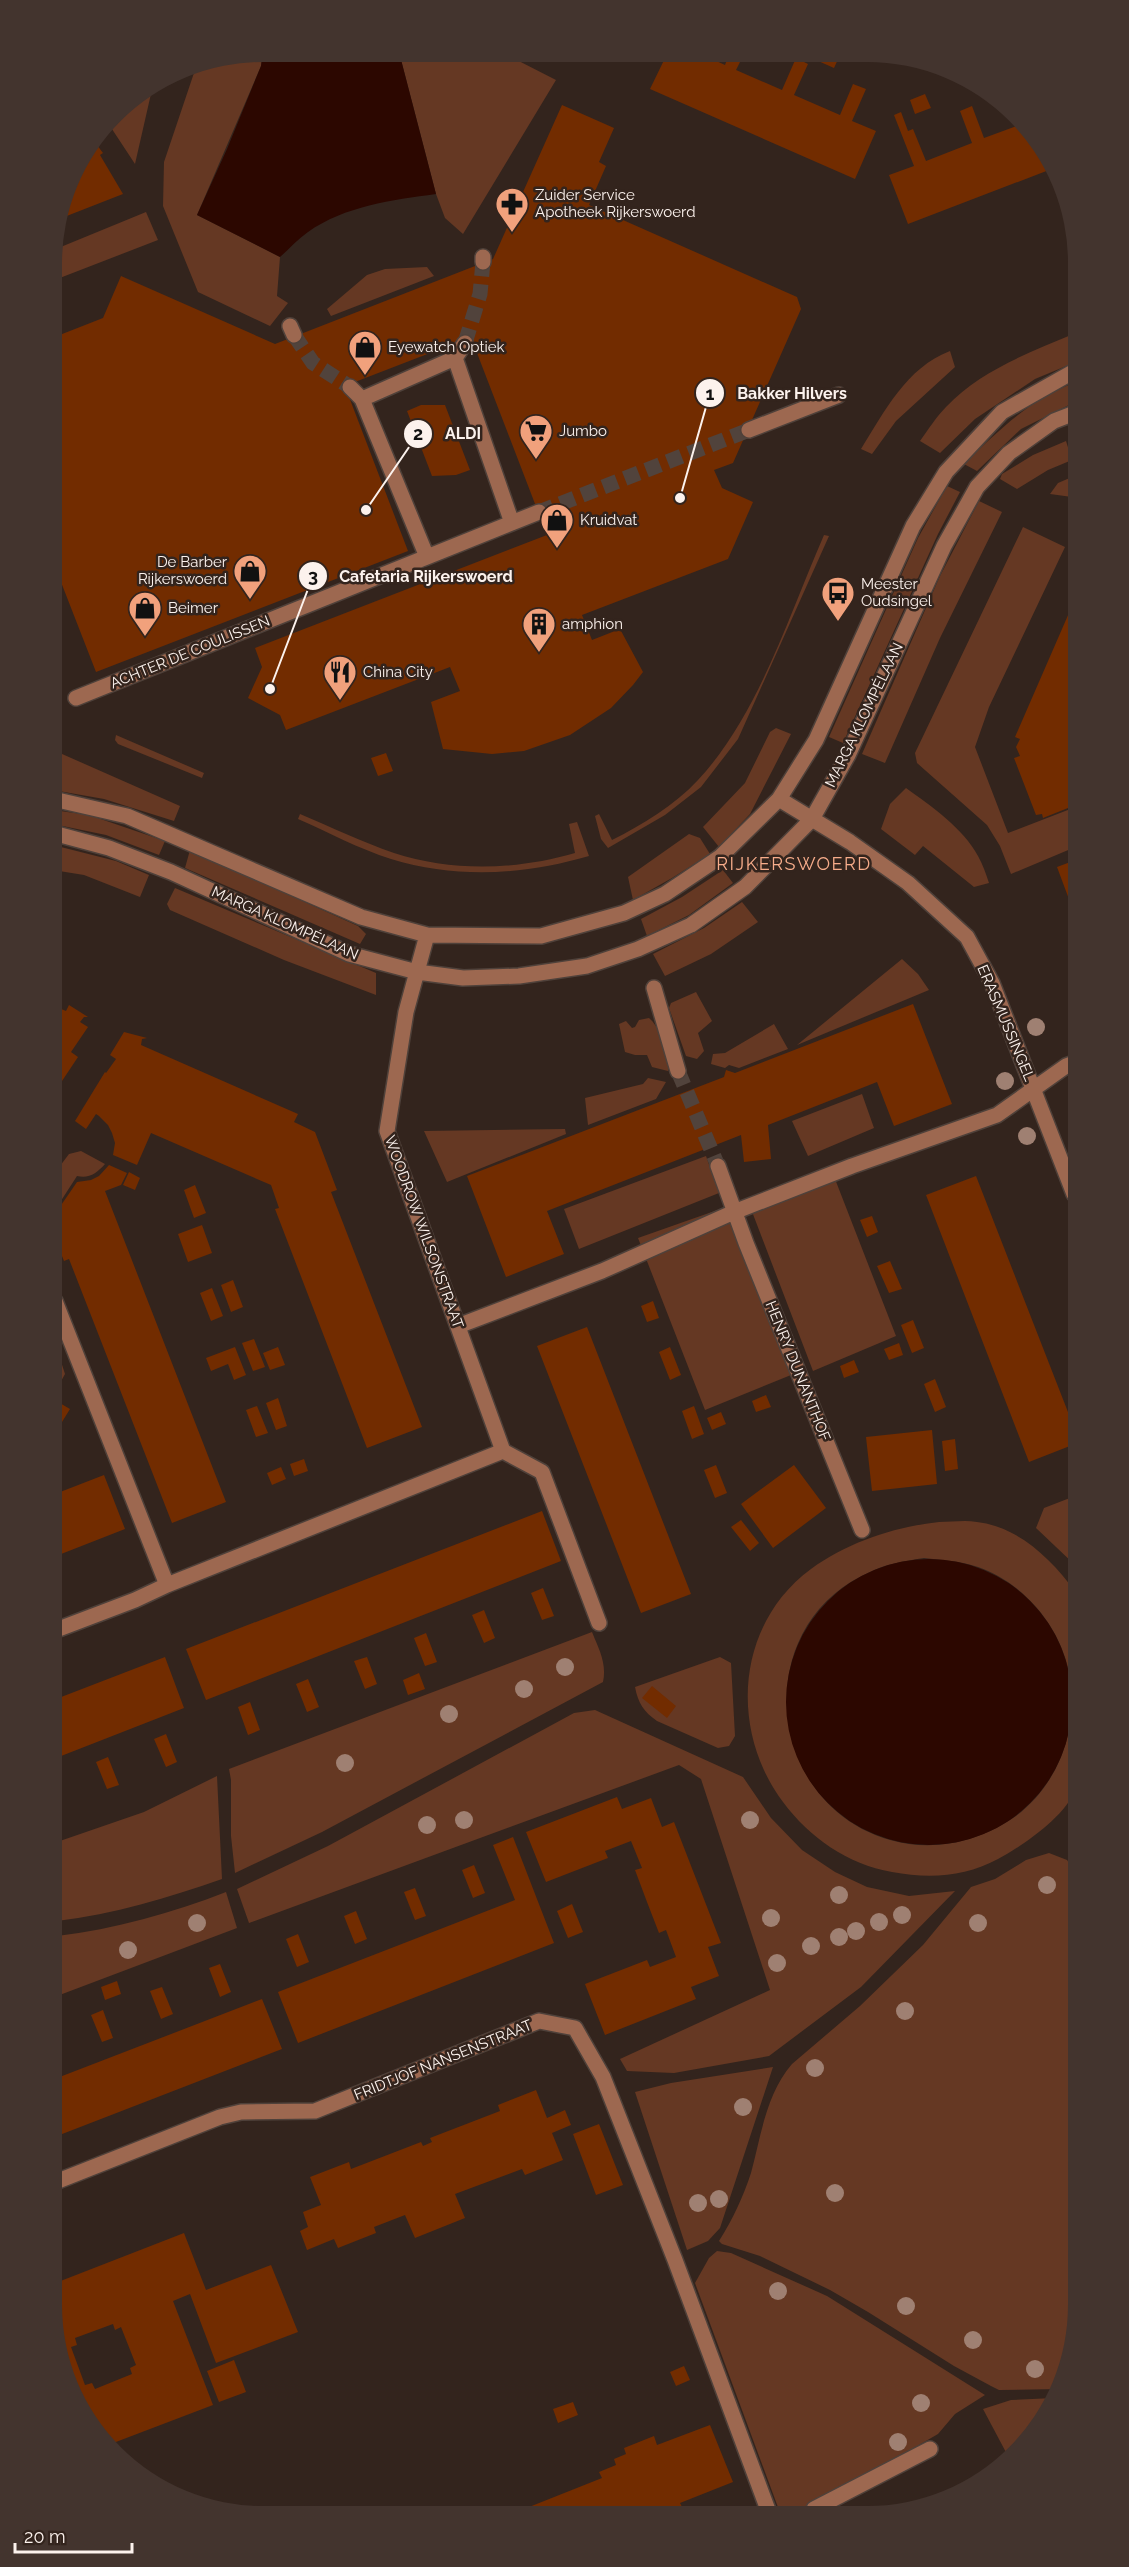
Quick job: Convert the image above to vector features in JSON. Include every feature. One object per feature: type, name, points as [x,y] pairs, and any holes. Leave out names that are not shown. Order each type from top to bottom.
[{"type":"street","points":[[362,399],[455,358],[465,343]]},
{"type":"street","points":[[455,358],[512,523]]},
{"type":"street","points":[[62,801],[127,816],[361,917],[427,935],[541,936],[624,913],[665,894],[720,857],[779,799],[816,740],[913,526],[946,472],[1002,411],[1068,375]]},
{"type":"street","points":[[350,387],[362,399],[427,557]]},
{"type":"street","points":[[749,430],[839,395]]},
{"type":"street","name":"MARGA KLOMPÉLAAN","points":[[62,835],[109,848],[171,873],[349,954],[417,972],[463,978],[519,976],[587,966],[638,949],[691,925],[745,887],[812,819],[848,755],[944,546],[977,487],[1009,453],[1054,421],[1068,415]]},
{"type":"street","name":"ACHTER DE COULISSEN","points":[[76,698],[538,512]]},
{"type":"street","name":"ERASMUSSINGEL","points":[[779,799],[908,883],[968,937],[992,983],[1068,1177]]},
{"type":"street","name":"WOODROW WILSONSTRAAT","points":[[427,935],[406,1012],[387,1131],[503,1451]]},
{"type":"street","points":[[654,988],[678,1071]]},
{"type":"street","points":[[458,1326],[602,1271],[734,1212],[852,1166],[997,1114],[1068,1067]]},
{"type":"street","name":"HENRY DUNANTHOF","points":[[718,1166],[734,1212],[862,1530]]},
{"type":"street","points":[[62,1319],[167,1585]]},
{"type":"street","points":[[62,1628],[503,1451],[542,1472],[599,1623]]},
{"type":"street","name":"FRIDTJOF NANSENSTRAAT","points":[[62,2179],[220,2116],[241,2112],[315,2112],[539,2021],[575,2028],[603,2077],[675,2260],[766,2505]]},
{"type":"street","points":[[822,2505],[930,2449]]},
{"type":"shaded area","points":[[262,62],[197,215],[280,257],[277,296],[288,303],[270,326],[198,292],[163,206],[164,162],[194,74],[223,65]]},
{"type":"shaded area","points":[[262,62],[402,62],[436,194],[386,202],[337,216],[308,232],[280,257],[197,215]]},
{"type":"shaded area","points":[[402,62],[521,62],[556,80],[463,234],[445,218],[436,194]]},
{"type":"shaded area","points":[[151,96],[135,164],[112,129],[130,111]]},
{"type":"shaded area","points":[[146,212],[158,240],[62,277],[62,246]]},
{"type":"shaded area","points":[[427,267],[434,276],[331,316],[327,309],[367,275],[385,269]]},
{"type":"shaded area","points":[[1068,336],[1068,365],[1035,379],[975,419],[940,453],[920,441],[935,419],[959,394],[989,373]]},
{"type":"shaded area","points":[[950,351],[955,367],[896,421],[872,454],[861,449],[888,406],[909,379],[921,368]]},
{"type":"shaded area","points":[[1068,385],[1068,406],[1021,429],[977,471],[964,464],[1027,408]]},
{"type":"shaded area","points":[[1066,441],[1068,462],[1048,470],[1017,489],[1000,479],[1002,474],[1033,455]]},
{"type":"shaded area","points":[[1068,479],[1068,496],[1050,494],[1058,483]]},
{"type":"shaded area","points":[[947,486],[960,492],[938,534],[843,743],[829,737],[918,538]]},
{"type":"shaded area","points":[[979,501],[1002,512],[940,638],[885,763],[862,754],[940,576]]},
{"type":"shaded area","points":[[1023,527],[1065,547],[989,707],[975,747],[1008,833],[1068,810],[1068,850],[1011,874],[1000,846],[987,825],[917,763],[915,753]]},
{"type":"shaded area","points":[[824,535],[829,536],[738,739],[701,787],[665,815],[608,848],[601,839],[595,816],[599,814],[612,840],[646,821],[679,798],[698,780],[719,754],[738,726],[770,664]]},
{"type":"shaded area","points":[[776,728],[791,734],[750,814],[719,847],[703,827],[745,783],[770,732]]},
{"type":"shaded area","points":[[116,735],[204,773],[202,778],[118,744],[115,740]]},
{"type":"shaded area","points":[[62,754],[180,806],[174,821],[104,799],[62,792]]},
{"type":"shaded area","points":[[906,788],[946,818],[964,836],[978,856],[989,883],[974,887],[923,846],[915,855],[881,829],[890,804]]},
{"type":"shaded area","points":[[62,811],[89,815],[165,841],[159,855],[106,835],[62,826]]},
{"type":"shaded area","points":[[300,814],[394,853],[461,866],[530,863],[575,853],[569,824],[577,822],[589,856],[515,871],[441,870],[391,859],[367,850],[298,819]]},
{"type":"shaded area","points":[[689,834],[700,838],[710,854],[633,900],[628,877]]},
{"type":"shaded area","points":[[62,847],[116,861],[149,875],[140,897],[84,875],[62,871]]},
{"type":"shaded area","points":[[190,850],[358,926],[366,934],[360,944],[185,868]]},
{"type":"shaded area","points":[[723,870],[733,883],[689,915],[647,936],[641,919],[682,897]]},
{"type":"shaded area","points":[[175,888],[376,973],[376,995],[284,960],[170,910],[167,904]]},
{"type":"shaded area","points":[[742,902],[758,922],[711,954],[665,976],[653,954],[704,928]]},
{"type":"shaded area","points":[[902,959],[918,974],[929,990],[797,1045]]},
{"type":"shaded area","points":[[696,992],[712,1021],[698,1033],[704,1051],[697,1059],[686,1056],[669,1008],[671,1003]]},
{"type":"shaded area","points":[[649,1018],[664,1043],[669,1065],[668,1071],[652,1067],[647,1055],[625,1052],[619,1024],[626,1021],[632,1028],[639,1020]]},
{"type":"shaded area","points":[[774,1024],[788,1049],[739,1068],[729,1065],[725,1068],[711,1064],[713,1054],[725,1053]]},
{"type":"shaded area","points":[[648,1078],[666,1082],[656,1099],[588,1125],[585,1098],[643,1084]]},
{"type":"shaded area","points":[[862,1094],[874,1128],[808,1156],[792,1121]]},
{"type":"shaded area","points":[[565,1129],[566,1134],[447,1182],[424,1131]]},
{"type":"shaded area","points":[[81,1151],[105,1164],[85,1177],[77,1176],[62,1199],[62,1163],[69,1154]]},
{"type":"shaded area","points":[[706,1156],[719,1193],[579,1249],[564,1209]]},
{"type":"shaded area","points":[[835,1179],[896,1336],[813,1371],[751,1209]]},
{"type":"shaded area","points":[[726,1207],[791,1375],[705,1410],[638,1238]]},
{"type":"shaded area","points":[[1067,1499],[1067,1558],[1036,1528],[1044,1508]]},
{"type":"shaded area","points":[[963,1521],[992,1525],[1007,1530],[1033,1546],[1067,1582],[1067,1664],[1052,1629],[1041,1613],[1012,1585],[978,1567],[924,1558],[891,1564],[872,1571],[830,1598],[802,1634],[789,1676],[788,1721],[801,1763],[825,1800],[862,1829],[909,1844],[923,1845],[951,1843],[979,1836],[1004,1824],[1030,1804],[1053,1774],[1067,1738],[1067,1803],[1062,1810],[1042,1830],[998,1859],[973,1870],[947,1875],[906,1874],[876,1868],[845,1856],[817,1838],[783,1802],[766,1774],[754,1743],[748,1711],[749,1679],[755,1648],[767,1618],[786,1592],[825,1559],[872,1537],[922,1524]]},
{"type":"shaded area","points":[[915,1559],[943,1559],[971,1565],[997,1576],[1020,1591],[1040,1611],[1055,1634],[1066,1660],[1067,1738],[1055,1770],[1040,1793],[1020,1813],[997,1828],[971,1839],[943,1845],[915,1845],[887,1839],[861,1828],[838,1813],[818,1793],[803,1770],[792,1744],[786,1716],[786,1688],[792,1660],[803,1634],[818,1611],[838,1591],[861,1576],[887,1565]]},
{"type":"shaded area","points":[[592,1632],[603,1663],[603,1682],[322,1832],[235,1873],[231,1836],[229,1769]]},
{"type":"shaded area","points":[[720,1657],[731,1663],[735,1736],[729,1746],[718,1748],[657,1721],[642,1707],[635,1687]]},
{"type":"shaded area","points":[[595,1710],[743,1777],[771,1818],[802,1850],[835,1872],[867,1887],[909,1896],[955,1891],[861,1987],[769,2056],[674,2073],[627,2071],[620,2059],[770,1990],[701,1779],[679,1765],[249,1923],[237,1889],[328,1846],[574,1713]]},
{"type":"shaded area","points":[[217,1776],[222,1879],[141,1904],[62,1920],[62,1840],[144,1812]]},
{"type":"shaded area","points":[[1049,1853],[1067,1860],[1067,2317],[1064,2344],[1049,2389],[999,2390],[954,2366],[830,2290],[760,2256],[719,2241],[748,2182],[770,2102],[776,2088],[792,2064],[860,2006],[923,1945],[971,1887],[995,1879],[1026,1860]]},
{"type":"shaded area","points":[[226,1892],[237,1928],[62,1994],[62,1935],[100,1929],[185,1907]]},
{"type":"shaded area","points":[[773,2067],[720,2228],[708,2241],[687,2250],[635,2092],[671,2083]]},
{"type":"shaded area","points":[[717,2251],[731,2253],[827,2296],[985,2395],[955,2414],[938,2434],[817,2504],[777,2505],[695,2283],[709,2258]]},
{"type":"shaded area","points":[[1044,2398],[1034,2416],[1005,2450],[983,2409],[1011,2400]]},
{"type":"building","points":[[663,62],[718,62],[725,65],[726,62],[740,62],[736,70],[782,90],[794,62],[804,62],[808,64],[794,95],[840,115],[853,84],[866,89],[852,121],[876,131],[855,179],[650,89]]},
{"type":"building","points":[[820,62],[837,62],[834,68]]},
{"type":"building","points":[[925,94],[931,108],[915,114],[910,100]]},
{"type":"building","points":[[562,105],[614,128],[599,162],[606,166],[589,205],[797,297],[801,309],[733,463],[714,470],[722,488],[753,502],[728,559],[582,615],[592,640],[620,629],[643,672],[611,708],[570,735],[524,751],[492,754],[443,749],[431,702],[460,691],[450,667],[286,730],[280,715],[248,698],[262,667],[255,648],[547,535],[472,340],[474,336],[342,387],[346,389],[408,551],[96,672],[62,585],[62,334],[103,318],[121,276],[275,344],[493,259]]},
{"type":"building","points":[[972,106],[984,138],[1015,127],[1026,140],[1045,171],[908,224],[889,175],[914,166],[894,115],[901,112],[908,131],[913,129],[926,161],[972,143],[960,111]]},
{"type":"building","points":[[98,147],[103,153],[100,155],[123,194],[67,216],[82,174]]},
{"type":"building","points":[[421,405],[445,405],[470,470],[456,475],[432,476],[407,411]]},
{"type":"building","points":[[1068,616],[1068,808],[1043,818],[1042,814],[1036,815],[1014,758],[1020,756],[1016,747],[1020,739],[1015,737]]},
{"type":"building","points":[[386,753],[393,771],[378,776],[371,758]]},
{"type":"building","points":[[1068,863],[1068,896],[1057,867]]},
{"type":"building","points":[[913,1004],[952,1104],[894,1126],[877,1082],[768,1125],[771,1159],[744,1162],[741,1135],[547,1211],[564,1254],[506,1277],[467,1176],[724,1077],[726,1070],[735,1073]]},
{"type":"building","points":[[69,1005],[88,1017],[84,1017],[80,1022],[88,1027],[71,1052],[78,1057],[62,1081],[62,1009],[66,1011]]},
{"type":"building","points":[[124,1032],[147,1038],[142,1039],[141,1045],[298,1114],[294,1122],[315,1132],[337,1190],[331,1192],[422,1427],[367,1448],[275,1209],[279,1208],[271,1185],[151,1133],[137,1165],[113,1155],[115,1143],[112,1133],[99,1116],[96,1114],[86,1129],[75,1121],[105,1072],[116,1059],[110,1055]]},
{"type":"building","points":[[109,1165],[127,1173],[121,1185],[105,1191],[226,1502],[172,1523],[69,1259],[64,1261],[62,1256],[62,1204],[77,1182],[99,1176]]},
{"type":"building","points":[[129,1172],[140,1178],[135,1190],[123,1185]]},
{"type":"building","points":[[976,1176],[1067,1411],[1067,1447],[1029,1462],[926,1195]]},
{"type":"building","points":[[195,1185],[206,1213],[194,1218],[184,1190]]},
{"type":"building","points":[[872,1216],[878,1232],[867,1237],[860,1220]]},
{"type":"building","points":[[202,1225],[212,1253],[188,1262],[178,1234]]},
{"type":"building","points":[[890,1261],[902,1289],[889,1293],[877,1266]]},
{"type":"building","points":[[233,1280],[243,1307],[231,1312],[221,1285]]},
{"type":"building","points":[[212,1288],[223,1316],[211,1321],[200,1293]]},
{"type":"building","points":[[653,1301],[659,1318],[647,1322],[641,1306]]},
{"type":"building","points":[[913,1320],[924,1348],[912,1353],[901,1325]]},
{"type":"building","points":[[587,1327],[691,1594],[641,1613],[537,1346]]},
{"type":"building","points":[[254,1339],[265,1367],[253,1371],[242,1343]]},
{"type":"building","points":[[899,1343],[903,1355],[889,1360],[884,1349]]},
{"type":"building","points":[[235,1347],[246,1375],[234,1380],[228,1364],[211,1371],[206,1358]]},
{"type":"building","points":[[278,1347],[285,1365],[270,1370],[263,1353]]},
{"type":"building","points":[[670,1347],[681,1375],[670,1380],[659,1352]]},
{"type":"building","points":[[854,1360],[859,1372],[844,1378],[840,1366]]},
{"type":"building","points":[[935,1379],[946,1407],[935,1412],[924,1384]]},
{"type":"building","points":[[766,1395],[771,1407],[756,1412],[752,1401]]},
{"type":"building","points":[[278,1398],[287,1426],[276,1430],[266,1403]]},
{"type":"building","points":[[62,1404],[70,1409],[62,1422]]},
{"type":"building","points":[[257,1406],[268,1433],[256,1437],[246,1410]]},
{"type":"building","points":[[694,1406],[704,1434],[692,1439],[682,1411]]},
{"type":"building","points":[[721,1412],[726,1424],[712,1430],[707,1418]]},
{"type":"building","points":[[932,1430],[937,1484],[872,1491],[866,1437]]},
{"type":"building","points":[[955,1439],[958,1469],[945,1471],[942,1441]]},
{"type":"building","points":[[304,1459],[308,1471],[294,1476],[290,1464]]},
{"type":"building","points":[[716,1465],[727,1493],[715,1498],[704,1470]]},
{"type":"building","points":[[794,1465],[826,1508],[773,1548],[741,1504]]},
{"type":"building","points":[[281,1467],[286,1479],[272,1485],[267,1473]]},
{"type":"building","points":[[104,1475],[125,1529],[62,1554],[62,1491]]},
{"type":"building","points":[[542,1511],[561,1561],[206,1700],[186,1649]]},
{"type":"building","points":[[741,1520],[759,1543],[750,1551],[731,1527]]},
{"type":"building","points":[[543,1588],[554,1616],[542,1620],[531,1593]]},
{"type":"building","points":[[484,1610],[495,1638],[484,1643],[472,1615]]},
{"type":"building","points":[[426,1633],[437,1662],[425,1666],[414,1638]]},
{"type":"building","points":[[165,1657],[184,1708],[62,1756],[62,1697]]},
{"type":"building","points":[[367,1657],[377,1684],[365,1689],[354,1661]]},
{"type":"building","points":[[419,1673],[425,1689],[408,1695],[403,1680]]},
{"type":"building","points":[[308,1679],[319,1707],[307,1712],[296,1684]]},
{"type":"building","points":[[652,1686],[676,1706],[667,1718],[642,1698]]},
{"type":"building","points":[[250,1702],[260,1730],[248,1735],[238,1707]]},
{"type":"building","points":[[166,1734],[177,1762],[166,1767],[154,1739]]},
{"type":"building","points":[[108,1757],[119,1785],[107,1789],[96,1762]]},
{"type":"building","points":[[617,1797],[622,1809],[651,1798],[662,1827],[674,1822],[721,1943],[708,1947],[719,1976],[691,1987],[696,1999],[605,2035],[585,1984],[647,1960],[650,1967],[676,1957],[666,1930],[659,1933],[647,1902],[635,1870],[642,1868],[631,1841],[605,1851],[608,1858],[546,1882],[526,1832]]},
{"type":"building","points":[[513,1837],[554,1943],[298,2043],[278,1992],[515,1900],[493,1845]]},
{"type":"building","points":[[474,1865],[485,1893],[473,1898],[462,1870]]},
{"type":"building","points":[[415,1888],[426,1916],[415,1920],[404,1892]]},
{"type":"building","points":[[572,1904],[583,1932],[568,1938],[557,1911]]},
{"type":"building","points":[[356,1911],[367,1939],[355,1944],[344,1916]]},
{"type":"building","points":[[298,1934],[309,1962],[297,1967],[286,1939]]},
{"type":"building","points":[[220,1964],[231,1992],[220,1997],[209,1968]]},
{"type":"building","points":[[117,1981],[121,1994],[105,2000],[101,1987]]},
{"type":"building","points":[[162,1987],[173,2014],[161,2019],[150,1991]]},
{"type":"building","points":[[262,1999],[282,2049],[62,2134],[62,2076]]},
{"type":"building","points":[[103,2010],[113,2038],[102,2042],[91,2015]]},
{"type":"building","points":[[536,2090],[547,2118],[565,2110],[571,2125],[552,2133],[563,2160],[525,2175],[522,2169],[455,2194],[465,2218],[415,2238],[405,2215],[374,2227],[376,2233],[338,2248],[334,2239],[307,2250],[300,2231],[308,2227],[303,2212],[321,2205],[310,2177],[349,2162],[351,2169],[421,2142],[423,2146],[432,2142],[430,2138],[500,2111],[498,2105]]},
{"type":"building","points":[[599,2124],[623,2185],[596,2195],[573,2134]]},
{"type":"building","points":[[184,2233],[206,2290],[271,2265],[298,2332],[216,2363],[190,2294],[173,2301],[213,2405],[116,2442],[95,2416],[72,2369],[63,2331],[62,2280]],"holes":[[[113,2324],[115,2330],[121,2327],[136,2365],[130,2368],[132,2374],[95,2389],[92,2383],[85,2385],[71,2347],[77,2345],[75,2338]]]},
{"type":"building","points":[[234,2360],[246,2392],[219,2402],[207,2371]]},
{"type":"building","points":[[684,2366],[690,2380],[676,2386],[670,2372]]},
{"type":"building","points":[[573,2402],[578,2415],[558,2423],[553,2409]]},
{"type":"building","points":[[710,2425],[733,2482],[680,2503],[681,2505],[534,2505],[602,2478],[599,2472],[616,2465],[614,2459],[626,2454],[624,2448],[654,2436],[657,2445]]},
{"type":"tunnel","points":[[465,343],[480,294],[483,262]]},
{"type":"tunnel","points":[[294,335],[313,363],[350,387]]},
{"type":"tunnel","points":[[539,512],[749,430]]},
{"type":"tunnel","points":[[678,1071],[718,1166]]},
{"type":"place","name":"Zuider Service Apotheek Rijkerswoerd","points":[[512,233]]},
{"type":"place","name":"Eyewatch Optiek","points":[[365,376]]},
{"type":"place","name":"Jumbo","points":[[536,460]]},
{"type":"place","name":"Bakker Hilvers","points":[[680,498]]},
{"type":"place","name":"ALDI","points":[[366,510]]},
{"type":"place","name":"Kruidvat","points":[[557,549]]},
{"type":"place","name":"De Barber Rijkerswoerd","points":[[250,600]]},
{"type":"place","name":"Meester Oudsingel","points":[[838,622]]},
{"type":"place","name":"Beimer","points":[[145,637]]},
{"type":"place","name":"amphion","points":[[539,653]]},
{"type":"place","name":"Cafetaria Rijkerswoerd","points":[[270,689]]},
{"type":"place","name":"China City","points":[[340,701]]},
{"type":"district","name":"RIJKERSWOERD","points":[[794,863]]}]
